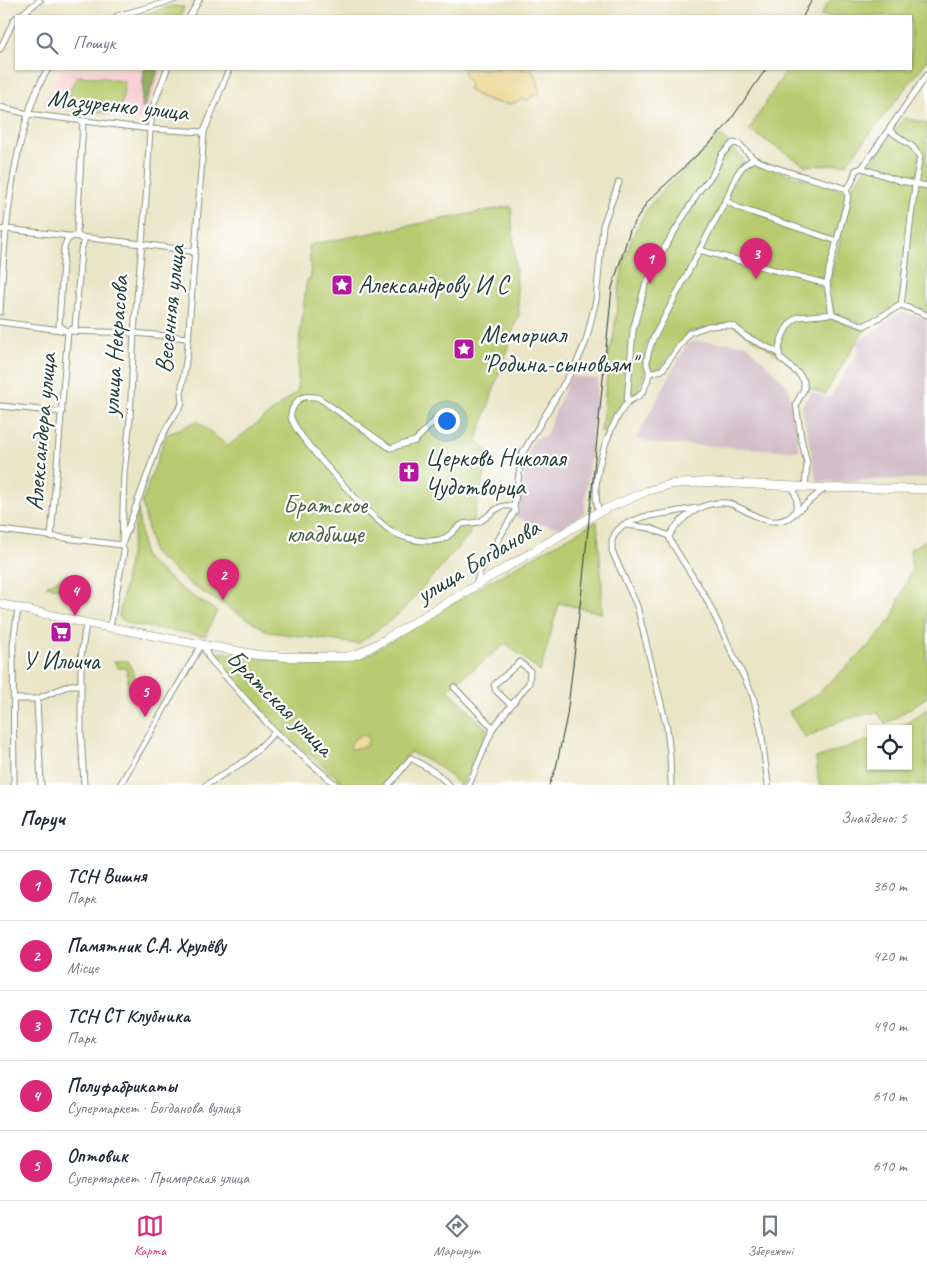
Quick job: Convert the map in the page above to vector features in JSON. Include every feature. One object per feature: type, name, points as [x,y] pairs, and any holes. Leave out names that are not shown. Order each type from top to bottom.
[{"type":"main road","name":"улица Богданова","points":[[0,604],[86,623],[258,655],[346,657],[358,654],[386,639],[599,512],[647,491],[672,484],[707,482],[805,488],[927,489]]},
{"type":"street","points":[[20,15],[40,0]]},
{"type":"street","points":[[121,15],[174,0]]},
{"type":"street","points":[[191,15],[199,0]]},
{"type":"street","points":[[0,49],[15,19]]},
{"type":"street","points":[[0,35],[4,40]]},
{"type":"street","points":[[0,312],[9,200],[16,161],[28,114],[38,86],[47,70]]},
{"type":"street","name":"улица Некрасова","points":[[110,627],[124,551],[122,545],[124,473],[130,419],[134,333],[150,128],[154,104],[167,70]]},
{"type":"street","name":"Весенняя улица","points":[[122,545],[158,445],[182,404],[181,392],[187,355],[204,132],[229,70]]},
{"type":"street","points":[[846,189],[851,184],[856,170],[862,168],[927,75]]},
{"type":"street","name":"Мазуренко улица","points":[[0,107],[28,114],[150,128],[204,132]]},
{"type":"street","name":"Александера улица","points":[[76,234],[83,120]]},
{"type":"street","points":[[889,130],[913,147],[920,157],[901,305]]},
{"type":"street","points":[[599,512],[596,501],[599,468],[611,429],[627,402],[633,330],[645,286],[662,252],[713,174],[722,154],[733,143],[740,144],[754,158],[769,166],[792,174],[819,179],[846,189]]},
{"type":"street","points":[[920,157],[927,155]]},
{"type":"street","points":[[627,402],[642,393],[650,373],[647,364],[652,341],[744,163],[754,158]]},
{"type":"street","points":[[862,168],[915,185],[927,186]]},
{"type":"street","points":[[476,585],[480,571],[515,511],[514,506],[522,454],[577,362],[586,342],[596,300],[603,225],[619,182]]},
{"type":"street","points":[[832,314],[827,284],[847,202],[848,195],[846,189]]},
{"type":"street","points":[[725,200],[739,208],[836,241]]},
{"type":"street","points":[[0,230],[76,234],[195,252]]},
{"type":"street","name":"Александера улица","points":[[68,331],[75,328],[81,250],[84,241],[76,234]]},
{"type":"street","name":"Александера улица","points":[[68,331],[59,325],[64,248],[67,240],[76,234]]},
{"type":"street","points":[[699,250],[827,284]]},
{"type":"street","points":[[805,488],[807,463],[796,404],[804,389],[804,381],[799,374],[780,358],[779,346],[793,320],[798,317],[832,314],[864,326],[901,305]]},
{"type":"street","points":[[901,305],[909,310],[927,315]]},
{"type":"street","points":[[0,322],[68,331],[134,333],[188,338]]},
{"type":"street","points":[[650,373],[662,370],[689,333],[708,326],[728,325],[735,327],[745,336],[779,353]]},
{"type":"street","name":"Александера улица","points":[[51,536],[68,331]]},
{"type":"street","points":[[439,416],[414,441],[390,448],[319,398],[312,396],[301,398],[293,405],[290,415],[294,427],[341,482],[388,530],[408,538],[431,541],[444,538],[462,524],[479,522],[507,504],[514,506]]},
{"type":"street","points":[[0,406],[62,412]]},
{"type":"street","points":[[793,487],[798,504],[794,515]]},
{"type":"street","points":[[670,785],[670,755],[667,728],[637,606],[612,551],[612,540],[616,532],[623,525],[643,517],[715,504],[730,504],[768,521],[780,521],[794,515],[825,488]]},
{"type":"street","points":[[669,536],[674,528],[698,508]]},
{"type":"street","points":[[623,525],[650,528],[669,536],[706,598],[753,696],[761,729],[768,785]]},
{"type":"street","points":[[0,530],[122,545]]},
{"type":"street","points":[[14,785],[13,644],[18,608]]},
{"type":"street","points":[[84,785],[81,657],[86,623]]},
{"type":"street","points":[[120,785],[202,644]]},
{"type":"street","name":"Братская улица","points":[[202,644],[209,658],[275,732],[336,785]]},
{"type":"street","points":[[472,783],[493,728],[529,683],[530,671],[520,662],[494,685],[496,691],[510,705]]},
{"type":"street","points":[[14,699],[37,699],[70,685],[81,685]]},
{"type":"street","points":[[454,686],[493,728]]},
{"type":"street","points":[[37,699],[42,785]]},
{"type":"street","points":[[206,785],[248,759],[275,732]]},
{"type":"street","points":[[389,785],[411,758],[425,765],[449,785]]},
{"type":"shaded area","points":[[60,70],[163,70],[145,115],[135,121],[41,106]]},
{"type":"shaded area","points":[[903,311],[927,319],[927,478],[817,482],[802,406],[811,392],[830,398],[859,351],[856,343]]},
{"type":"shaded area","points":[[695,341],[746,344],[788,386],[799,451],[651,443],[636,439],[686,345]]},
{"type":"shaded area","points":[[570,376],[598,379],[584,513],[562,528],[523,521],[523,519],[516,518],[530,447],[534,439],[546,435]]},
{"type":"green space","points":[[830,0],[927,0],[927,61],[846,164],[806,166],[749,130],[786,70],[912,70],[912,15],[821,15]]},
{"type":"green space","points":[[172,6],[184,7],[181,15],[143,15]]},
{"type":"green space","points":[[144,70],[159,70],[143,109],[141,106]]},
{"type":"green space","points":[[77,76],[101,77],[125,82],[120,116],[62,105]]},
{"type":"green space","points":[[904,118],[927,123],[927,313],[897,305],[863,324],[833,312],[829,283],[840,242],[850,189]]},
{"type":"green space","points":[[721,135],[744,160],[736,171],[725,197],[669,306],[647,343],[644,352],[645,371],[637,394],[630,399],[622,400],[620,413],[608,434],[601,432],[609,354],[613,339],[620,282],[624,260],[634,233],[648,207],[667,186]]},
{"type":"green space","points":[[753,161],[796,177],[818,181],[844,190],[847,194],[825,282],[829,312],[832,318],[865,330],[825,394],[807,388],[806,380],[783,358],[729,323],[688,332],[661,368],[652,371],[649,364],[655,336],[735,180],[745,164]]},
{"type":"green space","name":"Братское кладбище","points":[[511,206],[519,313],[477,440],[490,454],[469,535],[400,613],[358,644],[269,632],[191,585],[153,553],[142,502],[166,435],[197,421],[228,446],[297,392],[300,335],[307,280],[311,278],[309,245]]},
{"type":"green space","points":[[138,510],[144,557],[183,590],[217,611],[205,636],[129,624],[119,617]]},
{"type":"green space","points":[[597,521],[602,583],[602,613],[559,603],[540,672],[506,643],[448,689],[488,730],[462,785],[459,785],[437,765],[410,752],[383,785],[346,785],[275,726],[216,658],[216,653],[221,652],[264,659],[297,661],[363,658],[480,587]]},
{"type":"green space","points":[[927,540],[927,697],[886,724],[877,712],[842,720],[805,738],[789,712],[818,693],[863,652],[891,620],[912,569],[910,549]]},
{"type":"green space","points":[[67,574],[72,575],[68,590],[46,586]]},
{"type":"green space","points":[[114,661],[128,661],[142,693],[128,686],[125,668],[118,668]]},
{"type":"green space","points":[[927,709],[927,785],[819,785],[816,758],[867,740],[867,770],[912,770],[912,725],[904,725]]},
{"type":"sand","points":[[463,70],[532,70],[538,83],[540,95],[509,104],[494,102],[468,89],[470,84]]},
{"type":"sand","points":[[361,735],[369,737],[366,746],[351,749],[353,740]]},
{"type":"railway","points":[[804,15],[812,0]]},
{"type":"railway","points":[[549,785],[556,768],[567,715],[582,589],[612,288],[630,230],[648,201],[727,125],[765,70]]},
{"type":"place","name":"ТСН СТ Клубника","points":[[756,279]]},
{"type":"place","name":"ТСН Вишня","points":[[650,284]]},
{"type":"place","name":"Александрову И С","points":[[342,285]]},
{"type":"place","name":"Мемориал \"Родина-сыновьям\"","points":[[464,349]]},
{"type":"place","name":"Церковь Николая Чудотворца","points":[[409,472]]},
{"type":"place","name":"Памятник С.А. Хрулёву","points":[[223,600]]},
{"type":"place","name":"Полуфабрикаты","points":[[75,616]]},
{"type":"place","name":"У Ильича","points":[[61,632]]},
{"type":"place","name":"Оптовик","points":[[145,717]]}]
